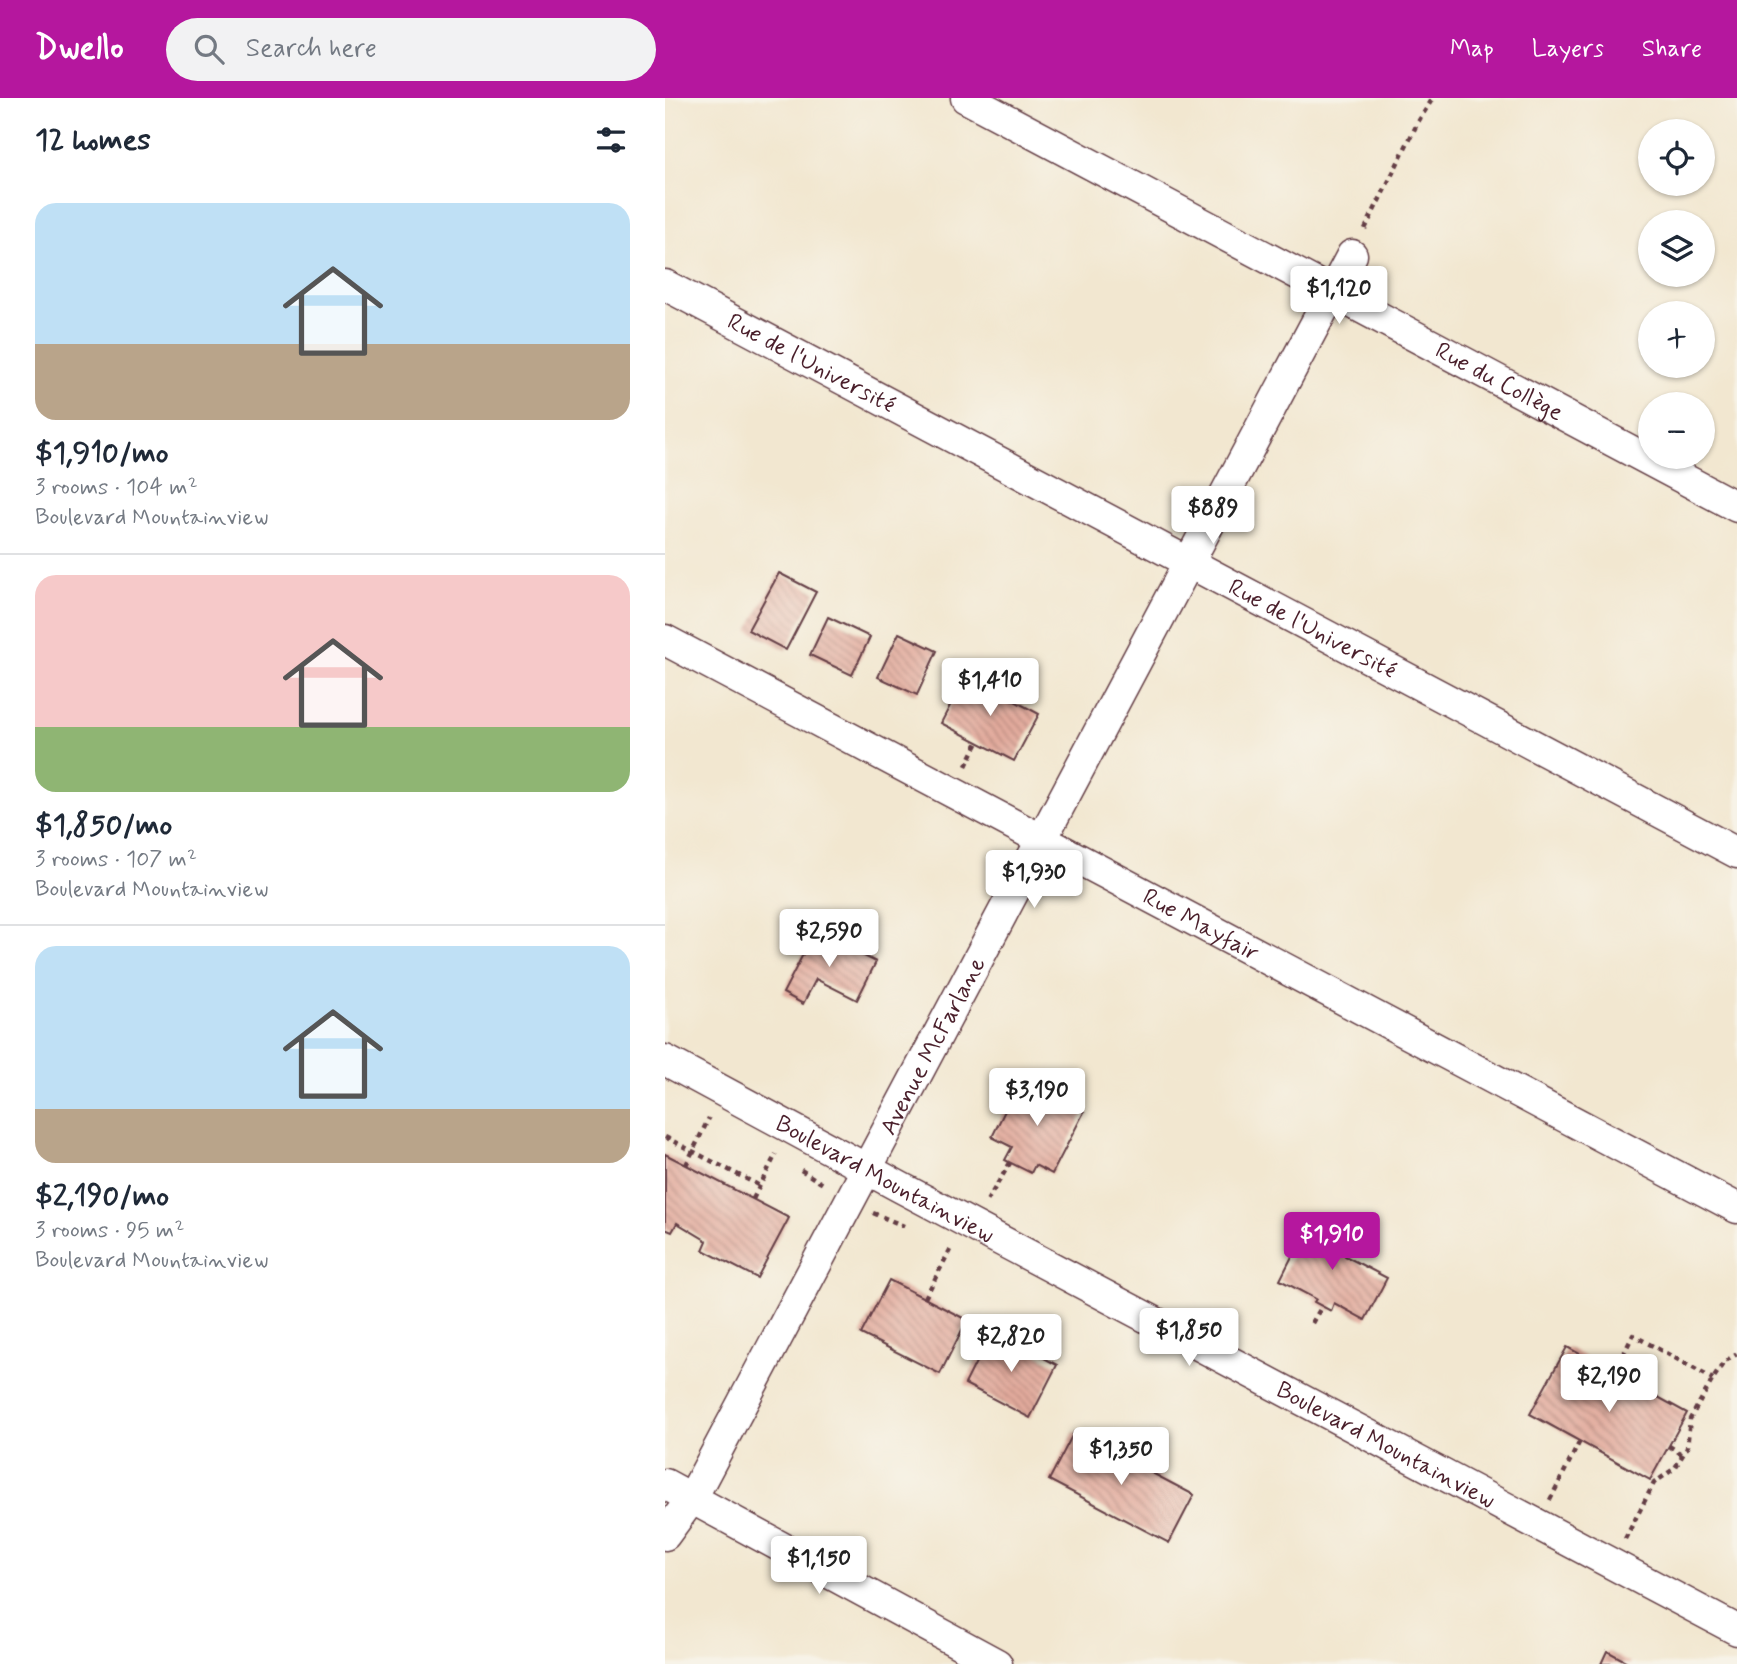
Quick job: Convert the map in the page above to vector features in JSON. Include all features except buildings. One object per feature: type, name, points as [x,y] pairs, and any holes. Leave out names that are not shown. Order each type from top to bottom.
[{"type":"street","name":"Rue du Collège","points":[[966,98],[1737,507]]},
{"type":"street","name":"Avenue McFarlane","points":[[665,1535],[692,1498],[1352,255]]},
{"type":"street","name":"Rue de l'Université","points":[[665,285],[1737,853]]},
{"type":"street","name":"Rue Mayfair","points":[[665,640],[1737,1208]]},
{"type":"street","name":"Boulevard Mountainview","points":[[665,1060],[1737,1630]]},
{"type":"street","points":[[665,1484],[997,1664]]},
{"type":"path","points":[[1352,255],[1418,122],[1433,98]]},
{"type":"path","points":[[686,1165],[709,1118]]},
{"type":"path","points":[[665,1138],[760,1186]]},
{"type":"path","points":[[753,1199],[775,1154]]},
{"type":"path","points":[[985,1207],[1010,1163]]},
{"type":"path","points":[[925,1298],[950,1250]]},
{"type":"path","points":[[1312,1323],[1322,1306]]},
{"type":"path","points":[[1614,1373],[1633,1335],[1713,1379]]},
{"type":"path","points":[[1625,1539],[1654,1483],[1675,1468],[1687,1448],[1689,1419],[1713,1379],[1724,1362],[1737,1354]]},
{"type":"path","points":[[1550,1500],[1580,1441]]},
{"type":"path","points":[[1669,1446],[1683,1455]]}]
